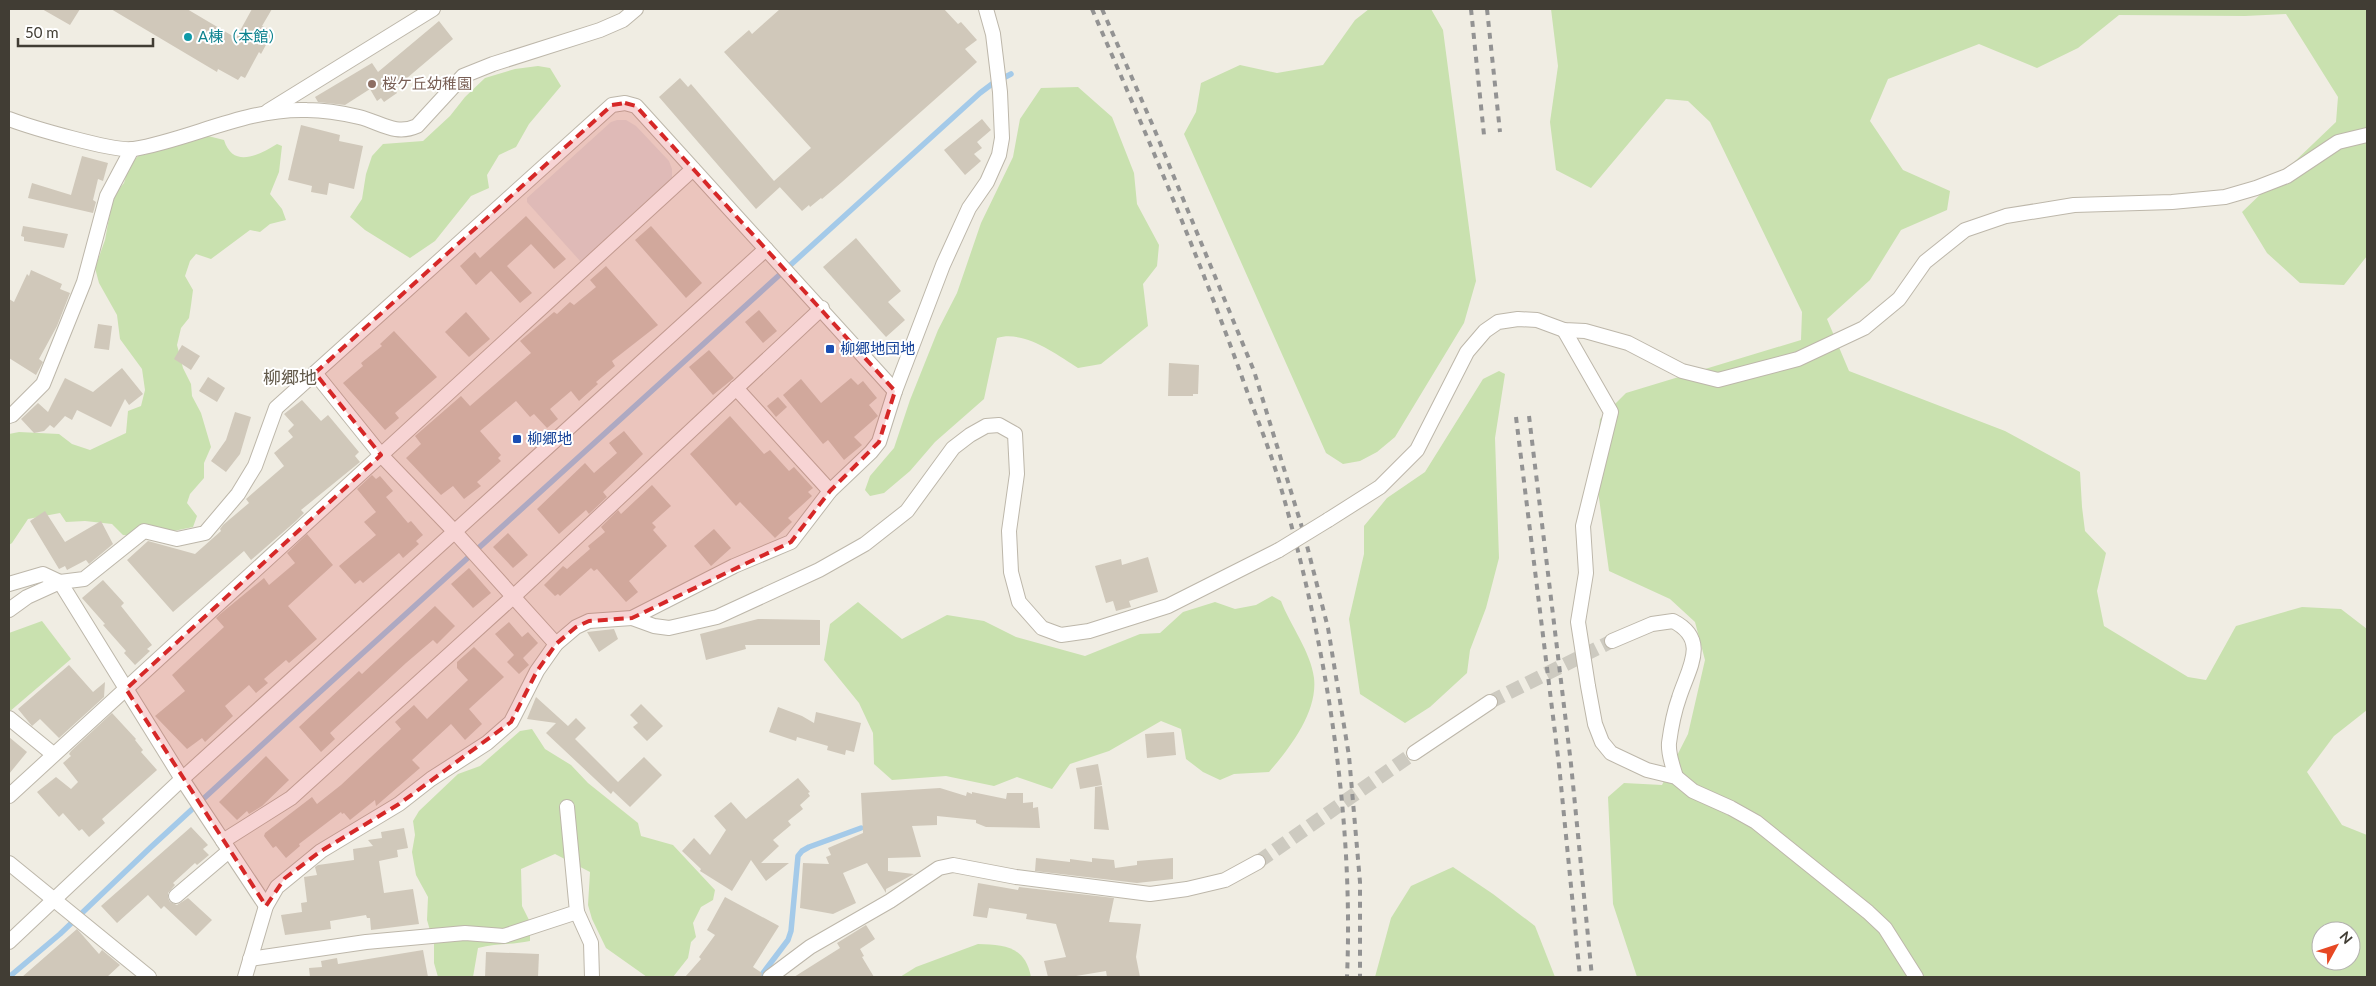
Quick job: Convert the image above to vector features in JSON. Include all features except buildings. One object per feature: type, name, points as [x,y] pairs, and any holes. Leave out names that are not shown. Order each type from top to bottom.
[{"type":"street","points":[[268,112],[433,9]]},
{"type":"street","points":[[9,119],[96,144],[132,149],[268,112],[306,110],[337,112],[361,118],[384,127],[409,130],[417,126],[463,76],[492,64],[600,30],[623,20],[636,9]]},
{"type":"street","points":[[245,977],[266,906],[277,886],[321,851],[399,804],[431,779],[487,743],[511,722],[537,671],[556,644],[576,627],[589,622],[632,618],[734,566],[791,542],[830,491],[879,442],[895,390],[943,265],[969,208],[987,182],[999,155],[1002,138],[1000,92],[994,34],[986,9]]},
{"type":"street","points":[[9,610],[27,597],[60,582],[84,579],[144,532],[177,539],[205,533],[238,494],[251,473],[276,408],[612,105],[625,103],[636,106],[895,390]]},
{"type":"street","points":[[632,618],[654,626],[669,628],[718,616],[819,570],[865,544],[907,511],[953,448],[986,426],[1000,425],[1015,434],[1018,474],[1009,531],[1010,572],[1019,602],[1042,628],[1061,635],[1089,631],[1168,606],[1279,550],[1380,487],[1417,450],[1467,352],[1485,331],[1498,322],[1518,319],[1537,320],[1564,330],[1585,331],[1628,343],[1682,371],[1718,380],[1798,359],[1864,328],[1899,299],[1925,262],[1965,230],[2006,216],[2074,205],[2172,202],[2225,197],[2287,176],[2338,142],[2367,135]]},
{"type":"street","points":[[9,416],[43,384],[84,282],[108,196],[132,149]]},
{"type":"street","points":[[9,796],[693,169]]},
{"type":"street","points":[[9,942],[182,779],[766,249]]},
{"type":"street","points":[[176,896],[226,846],[291,798],[514,596],[822,308]]},
{"type":"street","points":[[1564,330],[1611,412],[1584,526],[1586,573],[1578,622],[1595,724],[1602,742],[1611,753],[1647,770],[1676,777],[1693,791],[1731,808],[1756,822],[1868,912],[1885,928],[1916,977]]},
{"type":"street","points":[[316,373],[381,455],[454,531],[556,644]]},
{"type":"street","points":[[736,388],[830,491]]},
{"type":"street","points":[[9,584],[43,574],[60,582],[182,779],[266,906]]},
{"type":"street","points":[[1612,641],[1652,624],[1673,621],[1690,633],[1694,645],[1694,660],[1679,699],[1669,745],[1676,777]]},
{"type":"street","points":[[1414,753],[1490,702]]},
{"type":"street","points":[[9,718],[54,754]]},
{"type":"street","points":[[567,807],[576,912],[591,943],[592,977]]},
{"type":"street","points":[[770,977],[810,946],[890,901],[939,868],[966,867],[1016,877],[1150,894],[1187,889],[1225,880],[1258,862]]},
{"type":"street","points":[[9,863],[149,977]]},
{"type":"street","points":[[250,959],[366,942],[465,933],[504,936],[576,912]]},
{"type":"highlighted area","points":[[625,103],[636,106],[895,391],[879,442],[830,491],[791,542],[632,618],[589,621],[576,627],[556,644],[537,671],[511,722],[399,804],[321,851],[285,878],[266,906],[126,689],[381,455],[315,373],[612,105]]},
{"type":"green space","points":[[1369,9],[1431,9],[1443,30],[1476,281],[1464,323],[1395,437],[1377,452],[1360,461],[1343,464],[1326,453],[1184,134],[1196,112],[1201,83],[1240,65],[1277,73],[1323,65],[1355,20]]},
{"type":"green space","points":[[1551,9],[2367,9],[2367,256],[2344,285],[2300,283],[2267,253],[2242,212],[2336,122],[2338,97],[2286,14],[2245,16],[2119,15],[2078,48],[2037,68],[1979,44],[1888,79],[1870,121],[1903,170],[1950,191],[1947,210],[1901,230],[1870,280],[1827,319],[1849,371],[2005,431],[2080,472],[2085,531],[2106,553],[2097,591],[2104,626],[2188,677],[2206,680],[2236,626],[2302,607],[2341,609],[2367,629],[2367,710],[2334,736],[2307,772],[2342,825],[2367,835],[2367,977],[1637,977],[1613,904],[1608,797],[1624,783],[1662,785],[1688,734],[1705,660],[1695,622],[1670,599],[1609,571],[1595,469],[1600,419],[1626,393],[1801,340],[1802,312],[1710,122],[1688,101],[1666,99],[1591,188],[1556,170],[1550,122],[1558,66]]},
{"type":"green space","points":[[538,66],[550,68],[561,86],[529,124],[516,147],[499,155],[487,175],[489,188],[471,196],[435,241],[410,258],[365,230],[350,217],[362,199],[366,174],[372,156],[383,144],[423,141],[450,116],[465,97],[485,78],[515,69]]},
{"type":"green space","points":[[1078,87],[1112,117],[1134,173],[1137,204],[1159,245],[1157,266],[1143,284],[1148,326],[1101,364],[1078,368],[1039,344],[1018,337],[1007,336],[997,338],[984,399],[935,442],[910,471],[884,493],[870,496],[865,490],[870,476],[894,448],[910,400],[938,330],[957,293],[981,223],[1013,157],[1020,119],[1041,88]]},
{"type":"green space","points":[[208,136],[224,140],[228,149],[240,157],[255,155],[277,144],[282,146],[279,172],[270,194],[282,209],[286,220],[270,224],[260,232],[250,230],[211,259],[196,254],[190,261],[185,276],[193,290],[189,318],[181,328],[177,345],[183,368],[191,384],[192,396],[201,413],[211,447],[204,463],[204,478],[190,494],[187,503],[197,516],[193,527],[145,537],[123,535],[112,524],[85,521],[66,522],[60,513],[28,519],[9,545],[9,434],[19,432],[59,434],[72,444],[90,450],[126,433],[128,411],[141,406],[145,390],[142,369],[120,339],[117,315],[99,283],[95,268],[105,240],[113,196],[124,183],[129,166],[139,155],[144,155],[178,142]]},
{"type":"green space","points":[[1499,371],[1505,374],[1495,438],[1499,558],[1486,608],[1470,650],[1467,673],[1430,707],[1405,723],[1360,694],[1349,619],[1364,554],[1364,526],[1387,498],[1425,472],[1483,379]]},
{"type":"green space","points":[[1272,596],[1281,601],[1309,658],[1314,678],[1311,704],[1307,717],[1293,741],[1269,772],[1234,774],[1220,780],[1203,772],[1186,759],[1181,729],[1161,721],[1109,751],[1070,764],[1052,789],[1017,777],[994,786],[946,776],[892,780],[874,764],[873,733],[859,703],[824,660],[830,624],[858,602],[902,639],[947,615],[984,621],[1016,637],[1085,656],[1140,634],[1160,633],[1183,612],[1215,602],[1235,609],[1256,605]]},
{"type":"green space","points":[[42,621],[71,659],[9,712],[9,633]]},
{"type":"green space","points":[[532,729],[545,749],[571,765],[588,783],[638,823],[641,836],[673,845],[715,890],[713,900],[701,907],[693,923],[696,937],[691,942],[688,958],[673,977],[647,977],[606,948],[592,919],[588,905],[590,872],[555,854],[521,869],[522,906],[530,922],[530,941],[478,948],[473,977],[438,977],[434,963],[434,944],[427,920],[428,897],[416,875],[412,852],[415,835],[413,821],[419,811],[458,774],[480,766],[520,731]]},
{"type":"green space","points":[[1453,867],[1535,926],[1555,977],[1375,977],[1391,918],[1411,886]]},
{"type":"green space","points":[[978,944],[997,945],[1019,953],[1028,967],[1031,977],[900,977],[916,967]]},
{"type":"shaded area","points":[[626,120],[636,126],[669,161],[672,169],[672,179],[581,262],[527,202],[527,198],[611,122]]},
{"type":"waterway","points":[[9,977],[60,934],[151,847],[300,710],[980,93],[1011,74]]},
{"type":"waterway","points":[[760,977],[788,940],[791,931],[798,856],[809,847],[861,828]]},
{"type":"tunnel","points":[[1490,702],[1612,641]]},
{"type":"tunnel","points":[[1258,862],[1414,753]]},
{"type":"railway","points":[[1092,9],[1151,147],[1226,333],[1271,456],[1295,541],[1323,664],[1341,789],[1346,852],[1347,977]]},
{"type":"railway","points":[[1102,9],[1153,126],[1254,371],[1304,534],[1328,628],[1349,756],[1360,882],[1360,977]]},
{"type":"railway","points":[[1471,9],[1484,135]]},
{"type":"railway","points":[[1487,9],[1500,132]]},
{"type":"railway","points":[[1529,416],[1571,764],[1592,977]]},
{"type":"railway","points":[[1516,417],[1559,765],[1580,977]]},
{"type":"place","name":"A棟（本館）","points":[[188,37]]},
{"type":"place","name":"桜ケ丘幼稚園","points":[[372,84]]},
{"type":"place","name":"柳郷地団地","points":[[830,349]]},
{"type":"place","name":"柳郷地","points":[[517,439]]},
{"type":"district","name":"柳郷地","points":[[290,378]]}]
